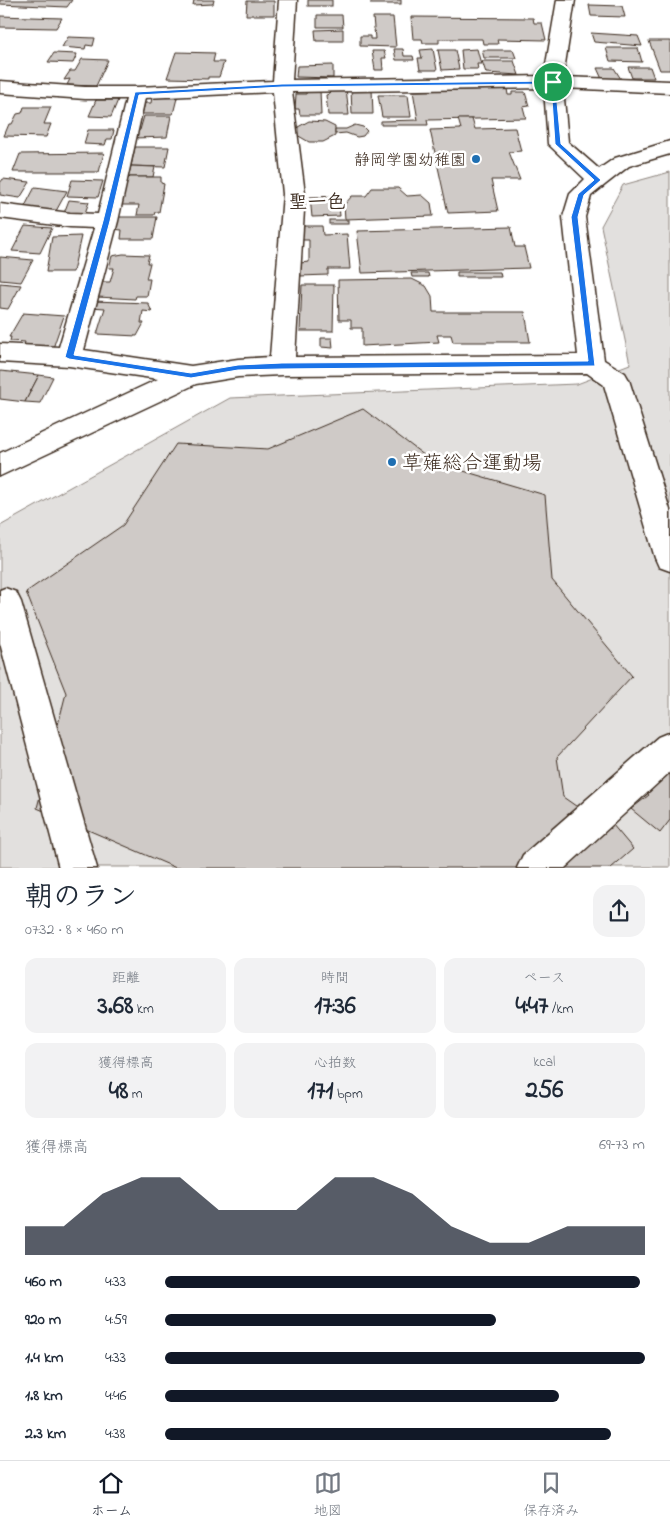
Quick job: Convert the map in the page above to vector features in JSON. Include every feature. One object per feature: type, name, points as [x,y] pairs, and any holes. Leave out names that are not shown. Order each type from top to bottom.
[{"type":"street","points":[[282,366],[294,194],[282,86],[288,0]]},
{"type":"street","points":[[566,0],[553,82],[558,144],[598,180]]},
{"type":"street","points":[[0,87],[85,93],[137,93],[282,86],[553,82],[670,86]]},
{"type":"street","points":[[69,357],[107,221],[137,93]]},
{"type":"street","points":[[592,364],[574,217],[581,194],[622,162],[670,147]]},
{"type":"street","points":[[0,211],[70,220],[107,221]]},
{"type":"street","points":[[0,353],[69,357],[191,375]]},
{"type":"street","points":[[0,465],[191,375],[238,368],[282,366],[592,364],[616,380],[670,558]]},
{"type":"street","points":[[5,602],[78,868]]},
{"type":"street","points":[[536,868],[670,749]]},
{"type":"shaded area","name":"草薙総合運動場","points":[[670,172],[670,867],[0,867],[0,526],[230,398],[577,384],[630,364],[601,226],[623,185]]},
{"type":"building","points":[[0,0],[72,0],[67,7],[0,4]]},
{"type":"building","points":[[194,0],[214,0],[213,4],[193,5]]},
{"type":"building","points":[[308,0],[332,0],[332,6],[308,6]]},
{"type":"building","points":[[371,0],[401,0],[401,4],[371,4]]},
{"type":"building","points":[[247,1],[274,1],[274,15],[246,15]]},
{"type":"building","points":[[589,5],[622,6],[625,17],[591,16]]},
{"type":"building","points":[[317,15],[342,15],[343,27],[317,27]]},
{"type":"building","points":[[0,16],[62,18],[56,28],[0,27]]},
{"type":"building","points":[[373,17],[393,17],[396,47],[360,46],[360,36],[370,36],[370,39],[375,39]]},
{"type":"building","points":[[411,17],[533,18],[534,23],[542,23],[546,40],[497,39],[498,44],[483,44],[482,39],[439,39],[439,43],[423,43],[422,39],[413,39]]},
{"type":"building","points":[[343,29],[343,41],[316,41],[315,30]]},
{"type":"building","points":[[591,33],[638,36],[642,46],[594,42]]},
{"type":"building","points":[[68,37],[95,38],[93,46],[86,45],[85,49],[62,47]]},
{"type":"building","points":[[649,41],[670,41],[670,70],[660,70]]},
{"type":"building","points":[[606,48],[638,48],[642,62],[610,61]]},
{"type":"building","points":[[394,49],[403,49],[404,56],[413,56],[414,60],[396,60]]},
{"type":"building","points":[[433,49],[437,70],[420,70],[418,58],[422,58],[420,50]]},
{"type":"building","points":[[477,49],[481,64],[477,64],[478,69],[463,69],[461,50]]},
{"type":"building","points":[[438,50],[455,50],[459,69],[442,70]]},
{"type":"building","points":[[482,50],[513,50],[516,58],[484,58]]},
{"type":"building","points":[[372,51],[384,51],[386,58],[382,58],[383,70],[375,70]]},
{"type":"building","points":[[176,52],[215,53],[213,62],[224,62],[219,77],[208,77],[208,79],[167,78]]},
{"type":"building","points":[[54,53],[77,54],[73,63],[48,62]]},
{"type":"building","points":[[82,59],[108,60],[96,86],[67,85],[70,79],[64,80],[70,71],[75,71]]},
{"type":"building","points":[[482,61],[514,61],[519,75],[486,73]]},
{"type":"building","points":[[333,65],[333,78],[296,77],[297,66]]},
{"type":"building","points":[[628,67],[650,67],[654,78],[632,78]]},
{"type":"building","points":[[597,68],[614,68],[621,79],[602,79]]},
{"type":"building","points":[[329,88],[346,88],[349,115],[328,115],[326,95],[329,94]]},
{"type":"building","points":[[351,89],[372,89],[373,114],[352,114]]},
{"type":"building","points":[[507,89],[508,95],[512,95],[512,92],[525,92],[529,106],[523,107],[526,118],[427,120],[428,125],[381,125],[381,121],[418,120],[413,91]]},
{"type":"building","points":[[307,90],[320,90],[321,115],[300,115],[299,109],[295,109],[296,94],[306,94]]},
{"type":"building","points":[[378,95],[408,95],[411,117],[382,117]]},
{"type":"building","points":[[152,97],[177,98],[173,114],[142,114],[145,103],[151,103]]},
{"type":"building","points":[[96,100],[118,100],[111,117],[89,116]]},
{"type":"building","points":[[24,107],[51,107],[44,124],[51,124],[46,137],[4,136],[9,124],[12,124],[17,114],[22,113]]},
{"type":"building","points":[[144,116],[171,116],[167,137],[134,138],[136,131],[140,130]]},
{"type":"building","points":[[458,119],[472,119],[475,129],[515,128],[521,151],[509,152],[520,180],[491,180],[498,211],[448,213],[430,130],[461,129]]},
{"type":"building","points":[[309,121],[325,122],[335,127],[335,136],[323,142],[309,142],[297,135],[298,127]]},
{"type":"building","points":[[355,125],[363,127],[367,131],[363,136],[357,137],[346,133],[335,134],[335,129],[346,129]]},
{"type":"building","points":[[88,130],[114,130],[112,139],[107,139],[105,145],[84,144]]},
{"type":"building","points":[[135,147],[169,147],[165,167],[131,166]]},
{"type":"building","points":[[104,153],[99,172],[13,172],[20,154]]},
{"type":"building","points":[[131,166],[155,167],[153,177],[128,177]]},
{"type":"building","points":[[130,177],[161,177],[161,183],[164,184],[159,212],[155,212],[154,215],[137,215],[139,205],[121,205],[127,180]]},
{"type":"building","points":[[3,179],[30,182],[20,198],[0,195],[0,183]]},
{"type":"building","points":[[72,180],[103,181],[98,197],[67,196]]},
{"type":"building","points":[[35,187],[67,191],[56,211],[24,208]]},
{"type":"building","points":[[372,188],[398,188],[407,196],[422,195],[431,203],[433,216],[345,219],[344,205],[352,196],[366,196]]},
{"type":"building","points":[[338,196],[340,216],[312,217],[310,197]]},
{"type":"building","points":[[69,200],[89,202],[85,213],[64,213]]},
{"type":"building","points":[[115,217],[157,217],[153,239],[121,239],[122,230],[111,229]]},
{"type":"building","points":[[329,220],[348,220],[348,224],[329,224]]},
{"type":"building","points":[[25,226],[52,228],[40,253],[12,251]]},
{"type":"building","points":[[299,226],[322,226],[323,235],[347,234],[350,269],[328,269],[328,275],[300,276],[300,263],[309,262],[309,240],[300,240]]},
{"type":"building","points":[[511,227],[515,247],[524,247],[529,268],[362,273],[357,231]]},
{"type":"building","points":[[81,236],[73,272],[46,272],[52,237]]},
{"type":"building","points":[[123,254],[149,255],[147,263],[150,263],[146,279],[150,279],[147,296],[136,296],[135,299],[97,297],[103,282],[110,282],[114,268],[109,268],[112,256]]},
{"type":"building","points":[[0,257],[33,260],[21,282],[0,280]]},
{"type":"building","points":[[457,272],[500,272],[501,277],[457,277]]},
{"type":"building","points":[[411,273],[428,273],[429,277],[412,277]]},
{"type":"building","points":[[412,279],[426,286],[432,296],[433,312],[525,312],[530,342],[453,342],[451,335],[437,335],[439,342],[362,346],[362,328],[351,328],[351,320],[339,320],[338,280]]},
{"type":"building","points":[[0,283],[21,285],[8,309],[0,308]]},
{"type":"building","points":[[302,285],[334,285],[333,331],[300,331]]},
{"type":"building","points":[[93,301],[148,303],[152,312],[143,311],[141,323],[144,323],[137,336],[97,334],[105,308],[91,307]]},
{"type":"building","points":[[23,313],[64,316],[53,348],[24,345],[25,342],[10,341],[11,337],[9,337]]},
{"type":"building","points":[[321,338],[332,338],[333,348],[321,347]]},
{"type":"building","points":[[0,371],[39,375],[25,402],[0,399]]},
{"type":"building","points":[[39,375],[53,377],[40,403],[25,402]]},
{"type":"building","name":"草薙総合運動場","points":[[363,409],[433,462],[545,495],[552,580],[632,676],[557,757],[563,797],[593,818],[602,812],[633,849],[611,868],[176,868],[37,808],[66,693],[26,592],[123,525],[176,444],[268,449]]},
{"type":"building","points":[[670,765],[670,820],[660,833],[631,809],[649,795],[640,785]]},
{"type":"place","name":"静岡学園幼稚園","points":[[476,159]]},
{"type":"place","name":"草薙総合運動場","points":[[392,462]]},
{"type":"district","name":"聖一色","points":[[317,201]]},
{"type":"route","points":[[553,82],[558,144],[598,180],[581,194],[574,217],[592,364],[282,366],[238,368],[191,375],[69,357],[107,221],[137,93],[282,86],[553,82]]}]
